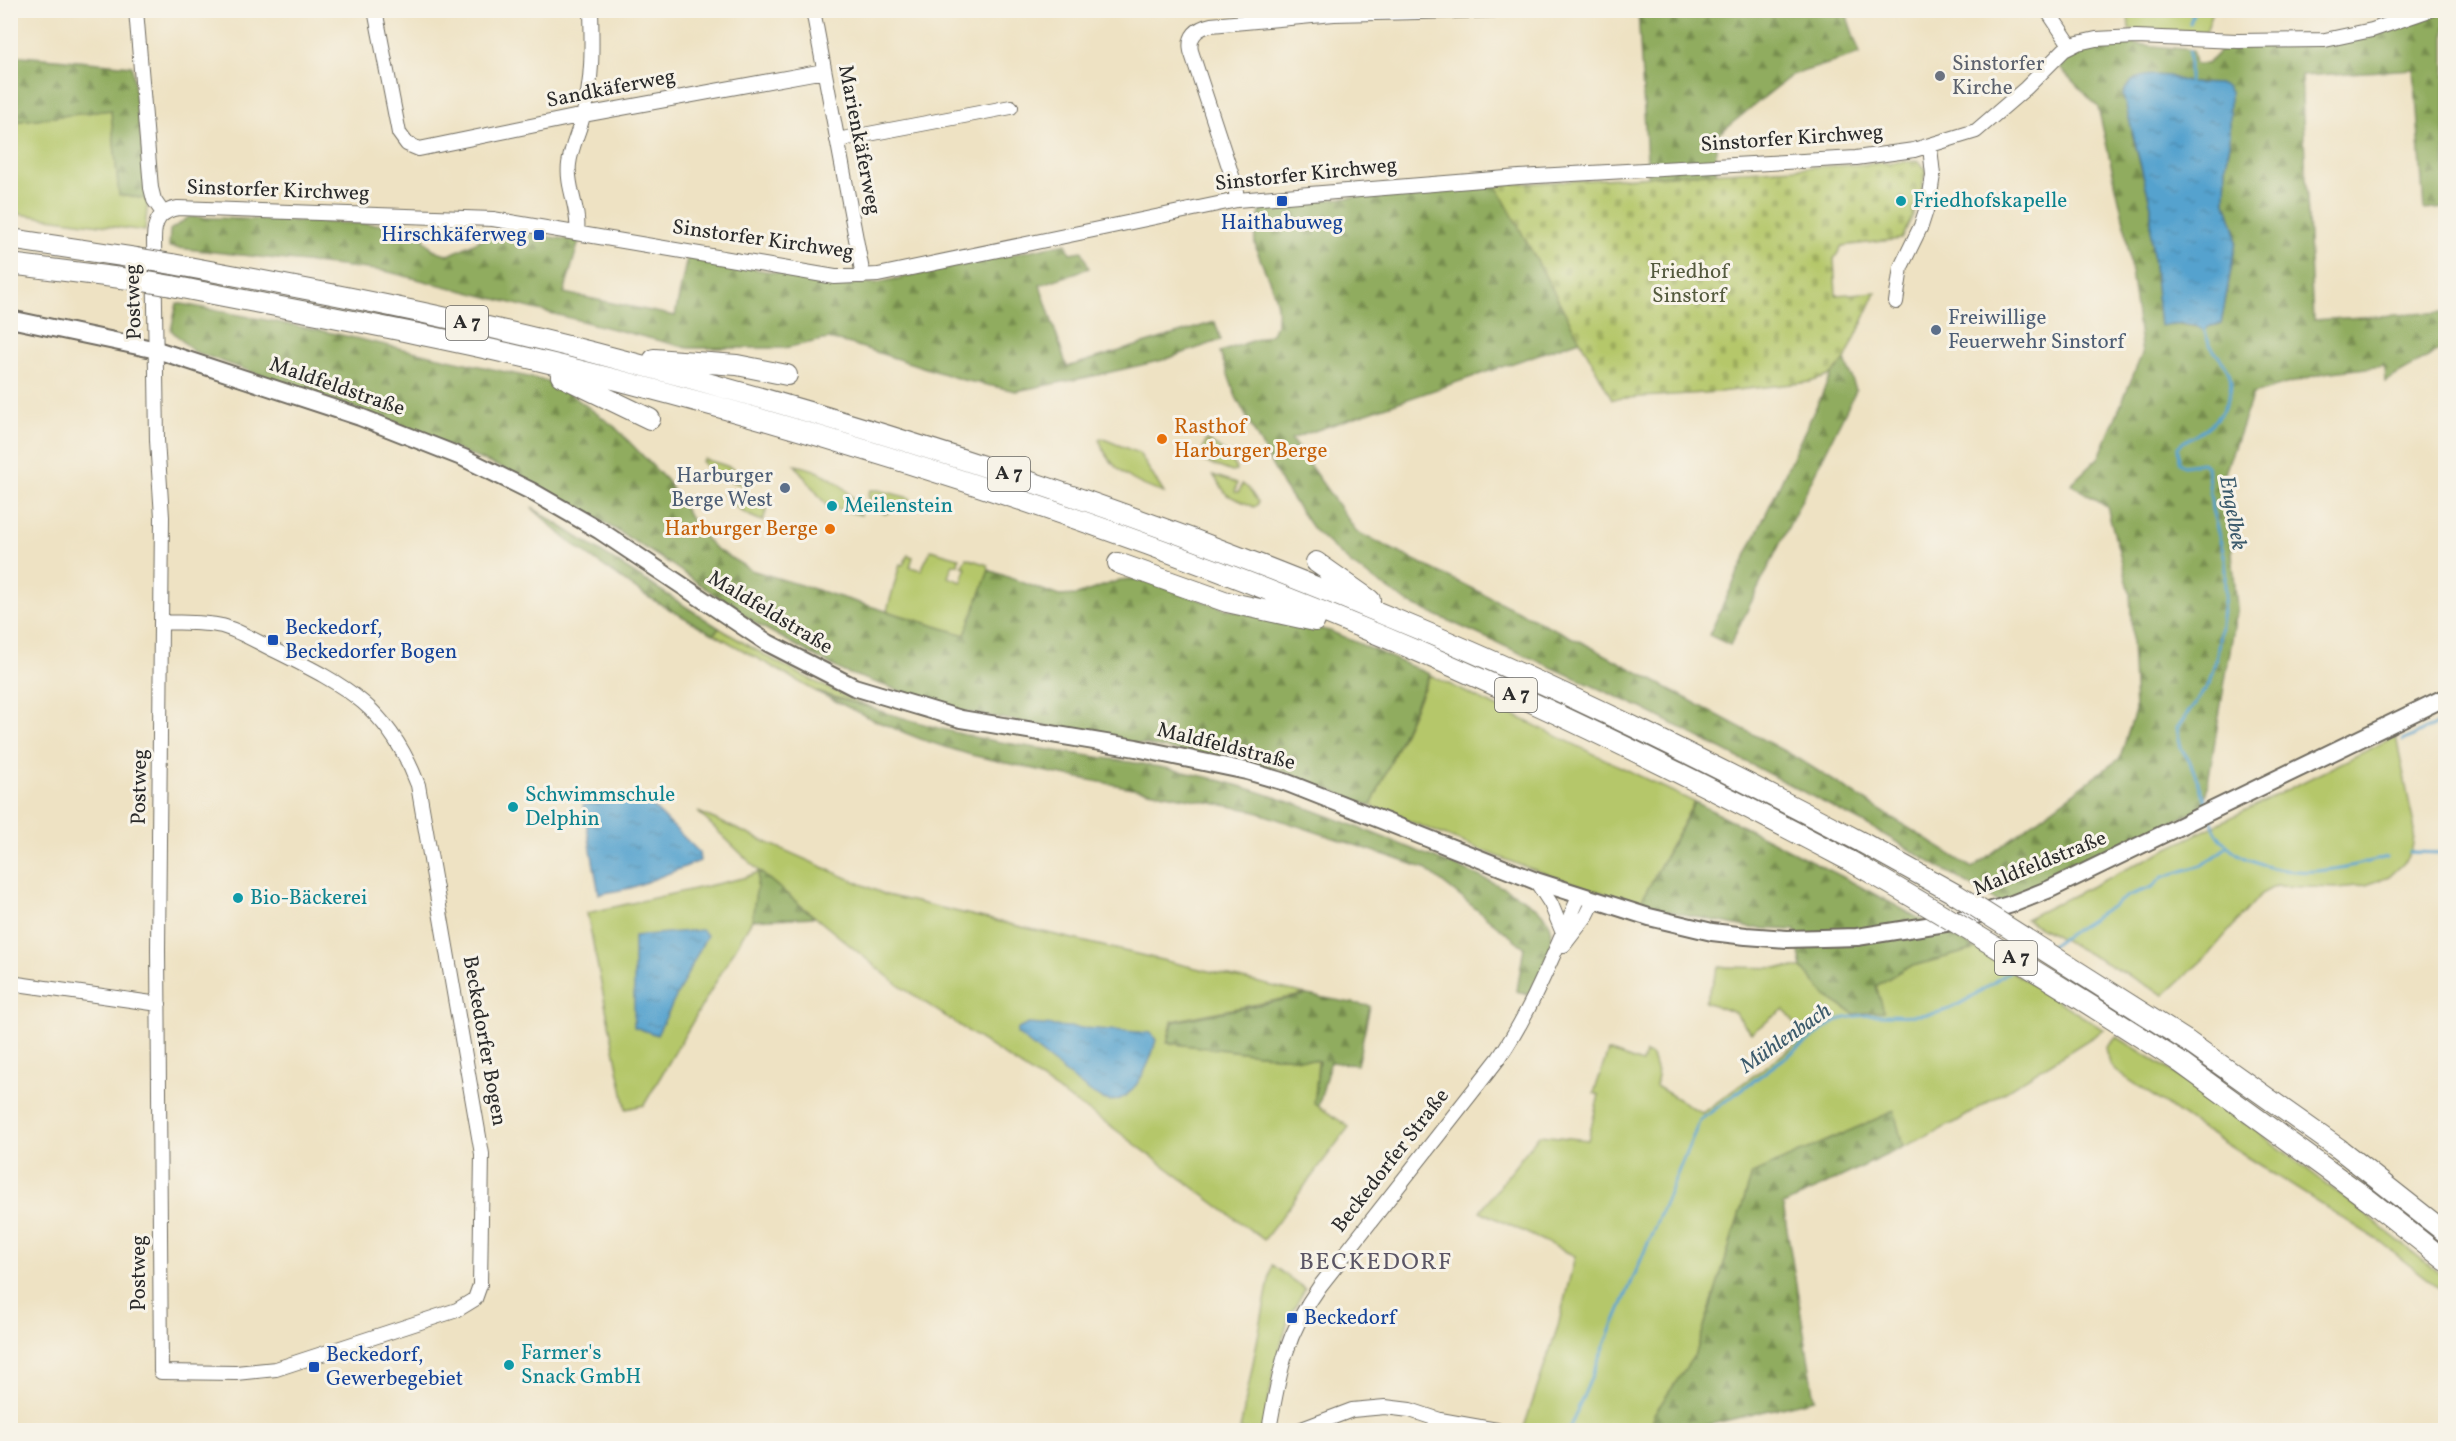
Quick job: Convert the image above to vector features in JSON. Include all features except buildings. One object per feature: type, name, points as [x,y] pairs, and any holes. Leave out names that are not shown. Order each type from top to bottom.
[{"type":"highway","name":"A 7","points":[[10,239],[172,264],[342,296],[592,352],[848,423],[1009,474],[1152,524],[1416,628],[1647,732],[1863,843],[1976,907],[2187,1041],[2338,1148],[2445,1233]]},
{"type":"highway","name":"A 7","points":[[10,264],[172,286],[515,355],[711,406],[905,462],[1128,538],[1379,635],[1652,759],[1850,861],[2021,961],[2178,1061],[2369,1200],[2445,1261]]},
{"type":"highway","points":[[592,352],[737,365],[787,375]]},
{"type":"highway","points":[[515,355],[650,419]]},
{"type":"highway","points":[[1316,562],[1349,586],[1416,628]]},
{"type":"highway","points":[[1118,563],[1227,602],[1379,635]]},
{"type":"main road","name":"Maldfeldstraße","points":[[10,319],[157,350],[360,417],[464,458],[531,491],[599,530],[768,643],[854,687],[961,719],[1136,748],[1247,771],[1285,782],[1536,882],[1586,899],[1670,923],[1746,936],[1821,940],[1888,934],[1952,922],[2012,904],[2059,885],[2445,697]]},
{"type":"street","points":[[136,10],[151,188],[154,200],[166,211]]},
{"type":"street","name":"Sandkäferweg","points":[[375,10],[399,133],[407,144],[422,149],[824,71]]},
{"type":"street","points":[[577,232],[578,220],[568,166],[574,140],[584,116],[593,61],[591,10]]},
{"type":"street","name":"Marienkäferweg","points":[[813,10],[863,276]]},
{"type":"street","points":[[1237,200],[1235,185],[1190,47],[1191,37],[1199,29],[1211,25],[1325,14],[1502,10]]},
{"type":"street","points":[[2047,10],[2071,46]]},
{"type":"street","name":"Sinstorfer Kirchweg","points":[[166,211],[493,219],[835,277],[863,276],[971,256],[1237,200],[1519,177],[1856,158],[1930,147],[1982,127],[2071,46],[2096,39],[2136,37],[2230,41],[2325,40],[2372,30],[2422,12]]},
{"type":"street","points":[[837,140],[1011,107]]},
{"type":"street","points":[[1896,302],[1901,267],[1921,226],[1929,201],[1933,175],[1930,147]]},
{"type":"street","name":"Postweg","points":[[160,1372],[159,1004],[163,622],[162,517],[157,440],[154,228],[157,219],[166,211]]},
{"type":"street","name":"Beckedorfer Bogen","points":[[160,1372],[236,1373],[276,1369],[457,1310],[475,1299],[480,1285],[482,1154],[418,785],[396,736],[377,715],[344,686],[288,657],[224,627],[201,623],[163,622]]},
{"type":"street","points":[[1536,882],[1551,904],[1563,933]]},
{"type":"street","name":"Beckedorfer Straße","points":[[1269,1431],[1280,1368],[1298,1319],[1324,1281],[1499,1058],[1517,1031],[1563,933],[1586,899]]},
{"type":"street","name":"Beckedorfer Straße","points":[[1553,958],[1587,915],[1586,899]]},
{"type":"street","points":[[10,983],[159,1004]]},
{"type":"street","points":[[1299,1431],[1352,1410],[1385,1407],[1410,1410],[1440,1420],[1497,1431]]},
{"type":"green space","points":[[2128,10],[2213,11],[2206,32],[2129,29]]},
{"type":"green space","points":[[1638,11],[1845,11],[1860,54],[1792,75],[1716,136],[1716,173],[1648,177]]},
{"type":"green space","points":[[2445,12],[2445,208],[2424,210],[2414,69],[2301,76],[2313,320],[2445,312],[2445,347],[2385,382],[2384,366],[2323,373],[2253,394],[2225,473],[2237,609],[2204,806],[2035,891],[2000,903],[1871,827],[1644,709],[1409,603],[1351,564],[1313,529],[1283,486],[1236,397],[1220,352],[1272,334],[1276,322],[1276,299],[1255,243],[1262,205],[1496,185],[1580,340],[1291,439],[1357,532],[1589,646],[1799,759],[1972,868],[2120,758],[2135,711],[2130,592],[2107,507],[2071,484],[2099,457],[2142,354],[2125,226],[2098,107],[2058,66],[2074,48],[2117,42],[2192,50],[2195,64],[2207,64],[2223,48],[2331,43],[2365,39]],"holes":[[[2168,76],[2189,83],[2221,84],[2230,144],[2226,165],[2225,200],[2235,230],[2236,242],[2221,324],[2201,328],[2175,323],[2160,325],[2151,236],[2151,206],[2132,133]]]},
{"type":"green space","points":[[10,55],[132,66],[148,199],[119,195],[111,110],[11,122]]},
{"type":"green space","points":[[111,110],[119,195],[148,199],[145,231],[11,213],[11,122]]},
{"type":"green space","name":"Friedhof Sinstorf","points":[[1919,161],[1927,171],[1914,213],[1901,239],[1842,246],[1834,259],[1836,295],[1876,292],[1845,360],[1831,375],[1810,382],[1719,392],[1612,399],[1496,185]]},
{"type":"green space","points":[[189,217],[424,226],[424,240],[434,250],[449,255],[497,232],[504,231],[579,241],[564,293],[675,316],[687,257],[841,284],[876,283],[1066,243],[1070,253],[1082,251],[1089,268],[1040,285],[1067,367],[1215,322],[1221,340],[1163,360],[1016,391],[963,380],[851,344],[828,339],[784,348],[688,348],[385,271],[169,247],[170,230]]},
{"type":"green space","points":[[177,303],[323,331],[555,383],[615,427],[668,482],[699,532],[716,549],[751,570],[965,635],[989,570],[1059,596],[1077,595],[1120,580],[1139,578],[1223,608],[1330,631],[1429,674],[1371,806],[1277,769],[961,711],[844,672],[757,624],[669,563],[584,510],[504,469],[364,412],[193,351],[171,330]]},
{"type":"green space","points":[[1845,360],[1856,390],[1730,645],[1709,635],[1831,375]]},
{"type":"green space","points":[[1099,439],[1139,453],[1164,493],[1124,474],[1103,450]]},
{"type":"green space","points":[[1206,440],[1229,457],[1236,471],[1232,472],[1200,460]]},
{"type":"green space","points":[[704,459],[736,470],[750,485],[747,486],[716,475],[706,467],[702,461]]},
{"type":"green space","points":[[795,465],[806,467],[836,481],[851,496],[861,515],[827,506]]},
{"type":"green space","points":[[1213,475],[1237,483],[1235,492],[1239,492],[1242,484],[1248,488],[1258,502],[1257,505],[1254,507],[1227,495]]},
{"type":"green space","points":[[725,490],[769,502],[763,521],[736,507],[724,493]]},
{"type":"green space","points":[[870,490],[910,498],[910,502],[885,514],[875,507],[868,496]]},
{"type":"green space","points":[[531,507],[719,628],[713,634],[643,594],[568,541]]},
{"type":"green space","points":[[931,550],[959,558],[958,565],[953,564],[948,577],[962,582],[966,567],[962,566],[966,558],[988,565],[989,570],[965,635],[887,611],[900,564],[903,565],[908,555],[913,557],[910,567],[921,570]]},
{"type":"green space","points":[[719,628],[794,671],[873,708],[817,692],[714,634]]},
{"type":"green space","points":[[1430,675],[1694,802],[1639,905],[1517,864],[1371,806]]},
{"type":"green space","points":[[817,692],[974,737],[1180,771],[1245,787],[1308,808],[1460,868],[1526,901],[1539,910],[1551,928],[1552,938],[1547,958],[1528,995],[1517,991],[1524,947],[1424,868],[1250,810],[1052,773],[971,755],[923,740],[876,721]]},
{"type":"green space","points":[[2396,736],[2415,831],[2412,849],[2404,863],[2389,877],[2366,885],[2337,888],[2276,886],[2261,894],[2207,956],[2164,995],[2025,919]]},
{"type":"green space","points":[[1695,802],[1841,876],[1976,949],[1905,968],[1876,986],[1884,1011],[1854,1014],[1826,996],[1802,968],[1795,930],[1750,928],[1639,905]]},
{"type":"green space","points":[[698,812],[886,895],[1306,994],[1172,1021],[1167,1043],[1318,1061],[1315,1104],[1349,1127],[1264,1240],[1112,1127],[897,984],[759,871]]},
{"type":"green space","points":[[759,871],[814,917],[752,920]]},
{"type":"green space","points":[[759,872],[752,920],[644,1105],[626,1109],[587,913],[743,878]]},
{"type":"green space","points":[[1976,949],[2104,1030],[1956,1122],[1903,1147],[1894,1111],[1752,1174],[1696,1353],[1654,1414],[1649,1430],[1523,1430],[1558,1326],[1575,1256],[1480,1211],[1539,1135],[1588,1140],[1599,1095],[1594,1093],[1608,1051],[1642,1063],[1645,1053],[1652,1056],[1658,1076],[1656,1086],[1702,1113],[1805,1038],[1784,1009],[1751,1033],[1735,1013],[1705,1002],[1719,967],[1802,968],[1826,996],[1854,1014],[1883,1011],[1876,986],[1905,968]]},
{"type":"green space","points":[[1307,995],[1370,1006],[1357,1065],[1330,1062],[1319,1105],[1314,1104],[1319,1061],[1168,1043],[1173,1022]]},
{"type":"green space","points":[[2117,1037],[2202,1092],[2326,1183],[2445,1278],[2445,1293],[2376,1239],[2193,1123],[2116,1071],[2110,1064],[2106,1048]]},
{"type":"green space","points":[[1894,1111],[1903,1147],[1783,1205],[1815,1399],[1687,1430],[1649,1430],[1654,1414],[1696,1353],[1752,1174]]},
{"type":"green space","points":[[1272,1265],[1305,1289],[1289,1317],[1275,1366],[1263,1430],[1240,1430]]},
{"type":"water","points":[[2153,75],[2168,76],[2189,83],[2221,84],[2226,86],[2230,92],[2230,144],[2226,165],[2225,200],[2235,230],[2236,242],[2221,324],[2210,326],[2204,331],[2188,324],[2160,326],[2151,236],[2151,206],[2123,95],[2134,80]]},
{"type":"water","points":[[643,797],[699,852],[700,861],[631,888],[599,894],[583,805]]},
{"type":"water","points":[[701,930],[707,935],[657,1035],[634,1027],[634,936]]},
{"type":"water","points":[[1028,1024],[1151,1033],[1156,1040],[1145,1071],[1131,1091],[1113,1100],[1103,1099],[1089,1091],[1017,1034],[1018,1029]]},
{"type":"waterway","name":"Engelbek","points":[[2190,24],[2194,10]]},
{"type":"waterway","name":"Engelbek","points":[[2189,51],[2189,85]]},
{"type":"waterway","name":"Engelbek","points":[[2204,328],[2210,345],[2227,368],[2230,376],[2230,394],[2223,410],[2212,424],[2178,447],[2179,463],[2184,466],[2202,463],[2207,466],[2212,509],[2225,559],[2225,595],[2217,655],[2209,684],[2177,728],[2181,748],[2190,762],[2208,806]]},
{"type":"waterway","points":[[2403,741],[2446,719]]},
{"type":"waterway","name":"Engelbek","points":[[2211,818],[2224,843],[2238,854],[2256,863],[2274,868],[2292,871],[2330,870],[2387,857]]},
{"type":"waterway","name":"Mühlenbach","points":[[2050,946],[2128,896],[2152,887],[2163,877],[2202,865],[2227,847]]},
{"type":"waterway","name":"Engelbek","points":[[2410,852],[2446,853]]},
{"type":"waterway","name":"Mühlenbach","points":[[1569,1430],[1700,1120],[1835,1021],[1847,1017],[1911,1016],[1936,1013],[1967,1000],[2016,967]]},
{"type":"place","name":"Sinstorfer Kirche","points":[[1940,76]]},
{"type":"place","name":"Haithabuweg","points":[[1282,201]]},
{"type":"place","name":"Friedhofskapelle","points":[[1901,201]]},
{"type":"place","name":"Hirschkäferweg","points":[[539,235]]},
{"type":"place","name":"Freiwillige Feuerwehr Sinstorf","points":[[1936,330]]},
{"type":"place","name":"Rasthof Harburger Berge","points":[[1162,439]]},
{"type":"place","name":"Harburger Berge West","points":[[785,488]]},
{"type":"place","name":"Meilenstein","points":[[832,506]]},
{"type":"place","name":"Harburger Berge","points":[[830,529]]},
{"type":"place","name":"Beckedorf, Beckedorfer Bogen","points":[[273,640]]},
{"type":"place","name":"Schwimmschule Delphin","points":[[513,807]]},
{"type":"place","name":"Bio-Bäckerei","points":[[238,898]]},
{"type":"place","name":"Beckedorf","points":[[1292,1318]]},
{"type":"place","name":"Farmer's Snack GmbH","points":[[509,1365]]},
{"type":"place","name":"Beckedorf, Gewerbegebiet","points":[[314,1367]]},
{"type":"district","name":"BECKEDORF","points":[[1376,1263]]}]
